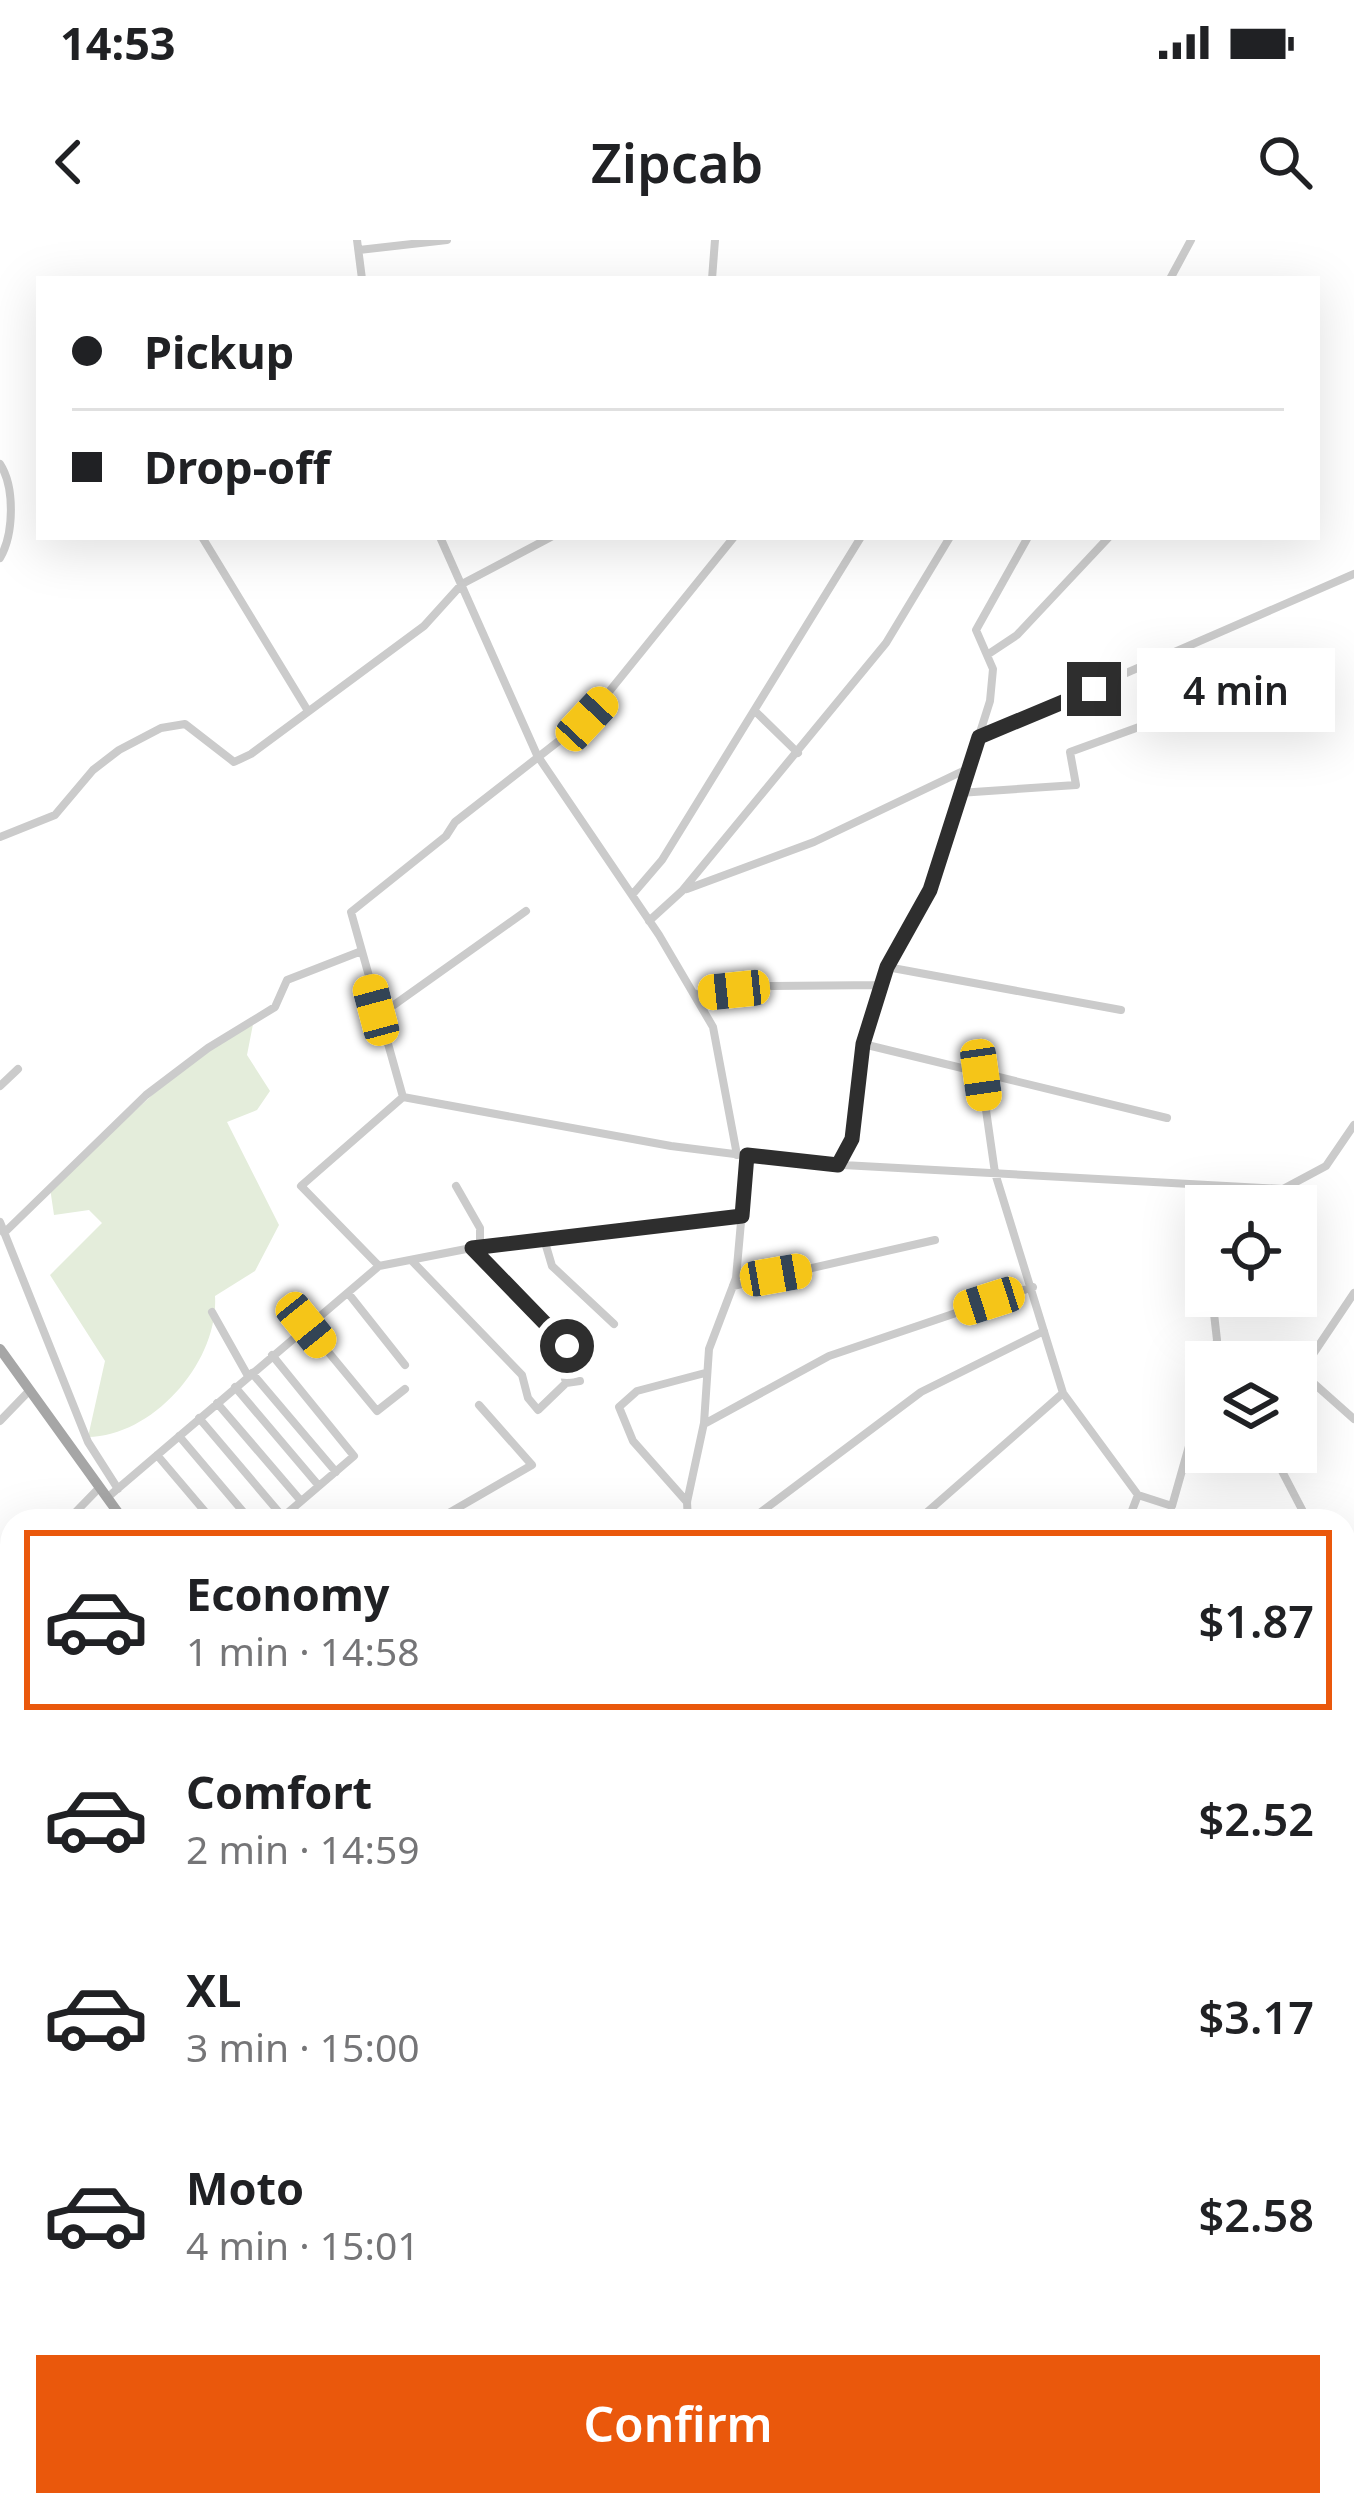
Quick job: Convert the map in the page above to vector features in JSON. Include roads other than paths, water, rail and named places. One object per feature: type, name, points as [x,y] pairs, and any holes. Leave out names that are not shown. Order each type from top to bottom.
[{"type":"main road","points":[[0,1349],[118,1509]]},
{"type":"street","points":[[362,276],[358,245],[447,240]]},
{"type":"street","points":[[712,276],[716,240]]},
{"type":"street","points":[[1172,276],[1191,240]]},
{"type":"street","points":[[0,464],[7,478],[11,530],[0,557]]},
{"type":"street","points":[[204,540],[308,711]]},
{"type":"street","points":[[441,540],[537,755],[649,921],[713,1027],[742,1155],[742,1216],[733,1286],[712,1335],[705,1372],[704,1423],[687,1509]]},
{"type":"street","points":[[0,837],[47,820],[93,770],[161,728],[184,724],[234,762],[424,626],[462,584],[545,540]]},
{"type":"street","points":[[403,1097],[351,913],[537,755],[587,719],[732,540]]},
{"type":"street","points":[[632,895],[662,860],[859,540]]},
{"type":"street","points":[[649,921],[682,891],[886,643],[948,540]]},
{"type":"street","points":[[838,1165],[852,1139],[863,1044],[887,967],[930,890],[979,737],[993,680],[976,631],[1026,540]]},
{"type":"street","points":[[987,655],[1017,635],[1106,540]]},
{"type":"street","points":[[979,737],[1354,574]]},
{"type":"street","points":[[959,794],[1076,785],[1069,753],[1277,677]]},
{"type":"street","points":[[756,712],[798,753]]},
{"type":"street","points":[[682,891],[814,842],[966,769]]},
{"type":"street","points":[[377,1017],[526,911]]},
{"type":"street","points":[[4,1233],[146,1095],[208,1048],[275,1007],[287,980],[360,952]]},
{"type":"street","points":[[887,967],[1120,1010]]},
{"type":"street","points":[[696,994],[771,986],[883,985]]},
{"type":"street","points":[[863,1044],[1167,1118]]},
{"type":"street","points":[[0,1086],[18,1069]]},
{"type":"street","points":[[981,1075],[995,1173],[1063,1393],[1138,1495],[1172,1506],[1185,1460]]},
{"type":"street","points":[[403,1097],[742,1155],[838,1165],[1198,1185]]},
{"type":"street","points":[[379,1266],[301,1186],[403,1097]]},
{"type":"street","points":[[1292,1185],[1326,1166],[1354,1125]]},
{"type":"street","points":[[456,1186],[480,1228],[476,1247]]},
{"type":"street","points":[[84,1509],[157,1455],[379,1266],[476,1247],[742,1216]]},
{"type":"street","points":[[0,1222],[109,1491]]},
{"type":"street","points":[[544,1239],[552,1265],[614,1324]]},
{"type":"street","points":[[733,1286],[935,1240]]},
{"type":"street","points":[[476,1247],[567,1346],[561,1361],[566,1383]]},
{"type":"street","points":[[413,1262],[522,1375],[521,1385],[538,1409],[566,1383],[580,1381]]},
{"type":"street","points":[[704,1423],[829,1356],[1034,1287]]},
{"type":"street","points":[[348,1293],[405,1365]]},
{"type":"street","points":[[1317,1349],[1354,1293]]},
{"type":"street","points":[[212,1312],[250,1374],[336,1472]]},
{"type":"street","points":[[306,1325],[377,1411],[405,1389]]},
{"type":"street","points":[[765,1509],[921,1392],[1045,1331]]},
{"type":"street","points":[[272,1355],[354,1454],[292,1509]]},
{"type":"street","points":[[687,1502],[633,1441],[619,1406],[637,1391],[705,1372]]},
{"type":"street","points":[[235,1387],[319,1486]]},
{"type":"street","points":[[1317,1390],[1354,1419]]},
{"type":"street","points":[[0,1421],[29,1391]]},
{"type":"street","points":[[931,1509],[1063,1393]]},
{"type":"street","points":[[217,1403],[301,1502]]},
{"type":"street","points":[[456,1509],[532,1465],[479,1405]]},
{"type":"street","points":[[200,1418],[272,1509]]},
{"type":"street","points":[[179,1436],[241,1509]]},
{"type":"street","points":[[157,1455],[203,1509]]},
{"type":"street","points":[[1283,1473],[1302,1509]]},
{"type":"street","points":[[1133,1509],[1138,1495]]}]
